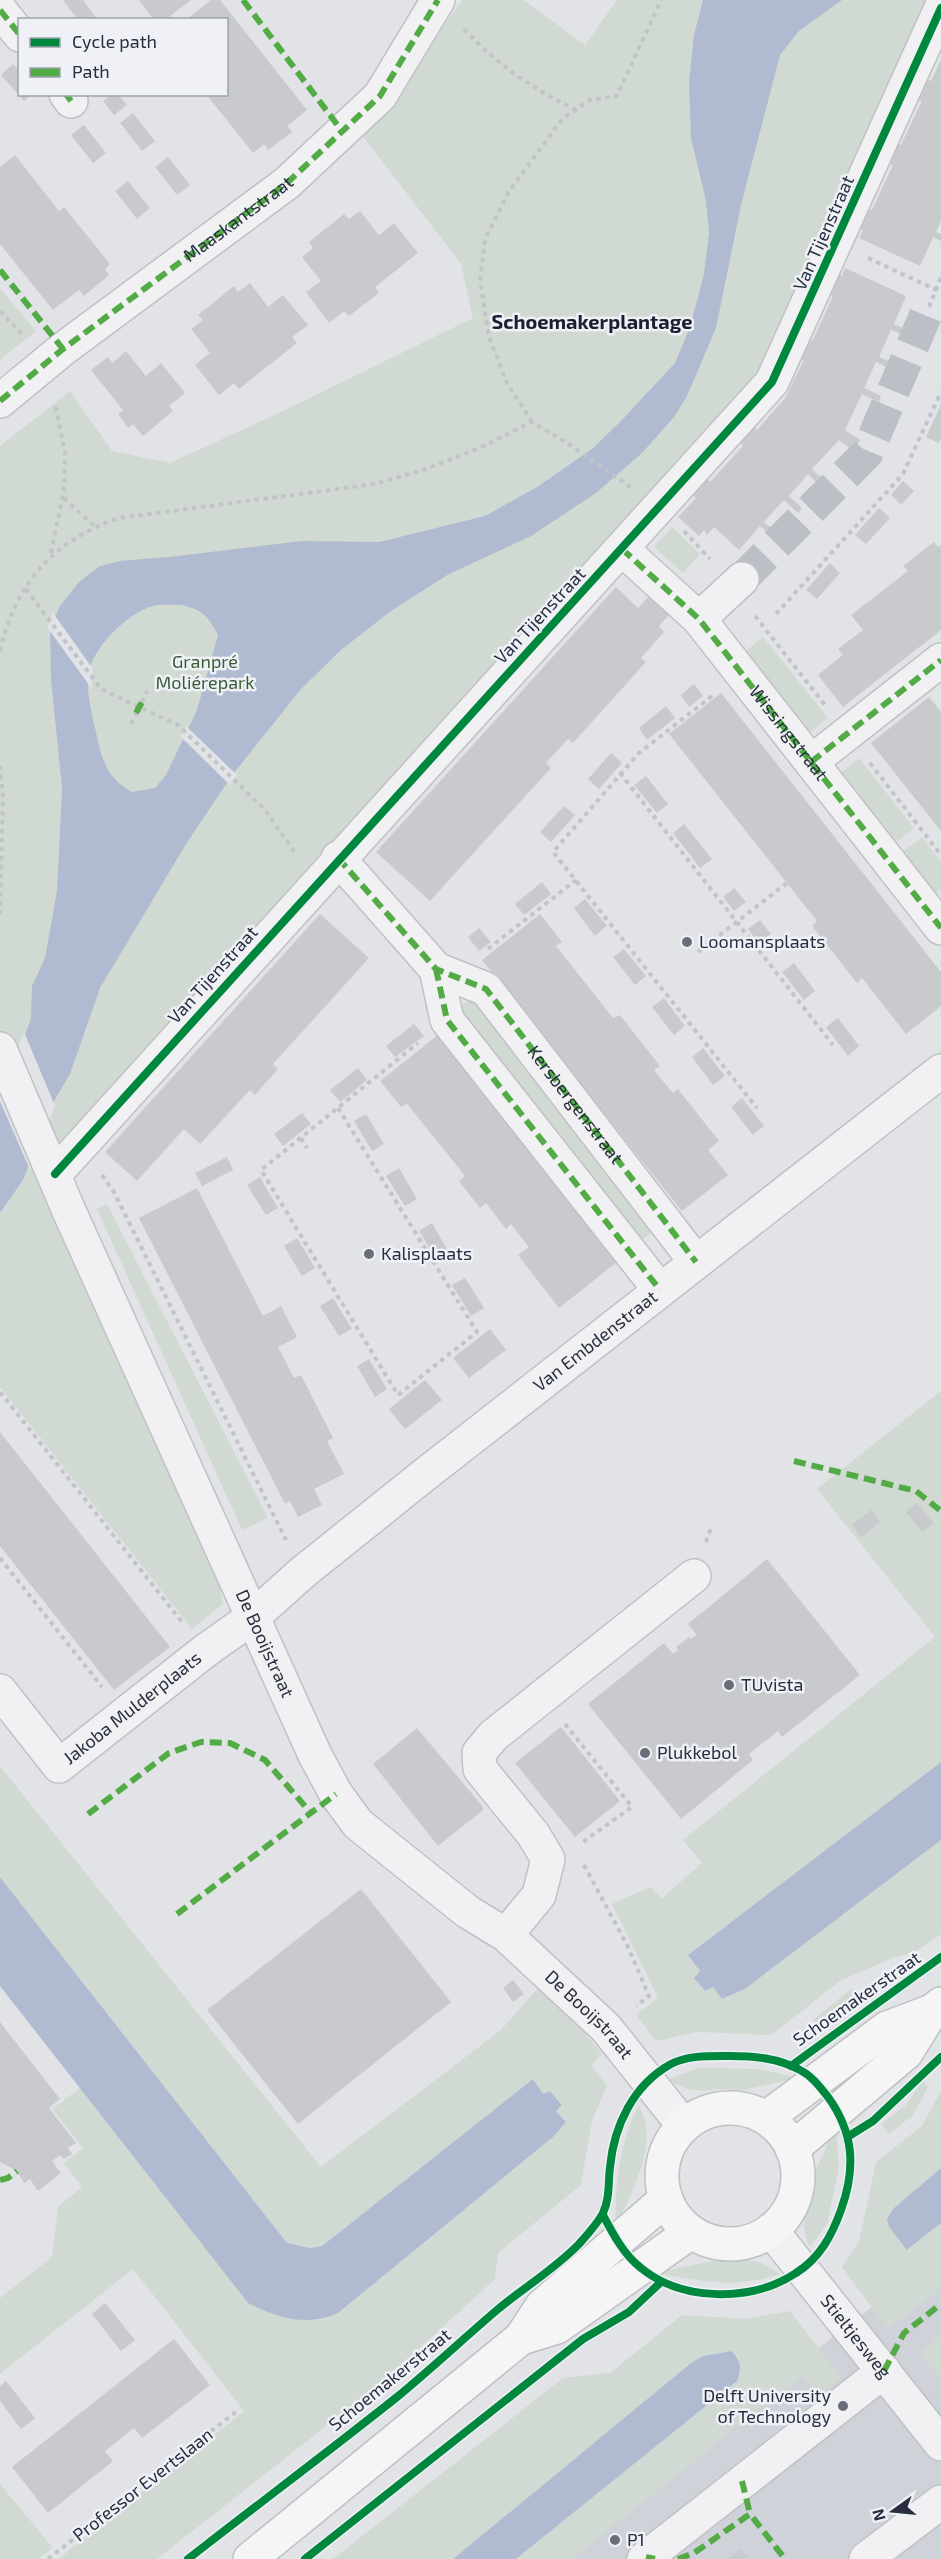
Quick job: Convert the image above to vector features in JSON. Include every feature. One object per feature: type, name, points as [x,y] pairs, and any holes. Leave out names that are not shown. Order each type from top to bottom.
[{"type":"main road","points":[[766,2118],[887,2028],[937,2007]]},
{"type":"main road","points":[[792,2149],[906,2054],[937,2007]]},
{"type":"main road","points":[[717,2109],[742,2109],[766,2118],[777,2126],[792,2149],[798,2178],[796,2193],[782,2220],[759,2238],[731,2244],[703,2238],[691,2232],[676,2217],[666,2199],[662,2173],[664,2160],[675,2136],[694,2118],[717,2109]]},
{"type":"main road","points":[[250,2559],[521,2338],[542,2306],[666,2199]]},
{"type":"main road","points":[[521,2338],[557,2327],[691,2232]]},
{"type":"street","name":"Maaskantstraat","points":[[0,402],[38,370],[295,176],[380,96],[437,0]]},
{"type":"street","name":"Van Tijenstraat","points":[[55,1174],[329,868],[660,508],[772,382],[837,243],[941,8]]},
{"type":"street","points":[[0,10],[18,32]]},
{"type":"street","name":"Wissingstraat","points":[[622,549],[699,619],[941,928]]},
{"type":"street","points":[[699,619],[737,583]]},
{"type":"street","points":[[811,762],[941,660]]},
{"type":"street","name":"Kersbergenstraat","points":[[329,868],[446,973],[486,989],[696,1262]]},
{"type":"street","name":"Kersbergenstraat","points":[[446,973],[447,1020],[660,1290]]},
{"type":"street","name":"De Booijstraat","points":[[3,1056],[315,1755],[336,1794],[358,1824],[468,1912],[506,1935],[606,2028],[684,2126]]},
{"type":"street","name":"Van Embdenstraat","points":[[253,1617],[302,1573],[941,1071]]},
{"type":"street","points":[[506,1935],[538,1895],[548,1859],[533,1834],[480,1769],[479,1753],[493,1736],[694,1576]]},
{"type":"street","name":"Jakoba Mulderplaats","points":[[0,1691],[58,1766],[205,1651],[253,1617]]},
{"type":"street","name":"Stieltjesweg","points":[[771,2230],[939,2439]]},
{"type":"street","points":[[645,2558],[884,2371]]},
{"type":"street","points":[[866,2559],[941,2502]]},
{"type":"path","points":[[437,0],[481,48],[527,85],[576,110]]},
{"type":"path","points":[[625,484],[572,446],[532,422],[507,383],[489,337],[480,281],[485,238],[508,193],[562,119],[590,100],[617,96],[661,0]]},
{"type":"path","points":[[837,243],[941,292]]},
{"type":"path","points":[[929,307],[941,277]]},
{"type":"path","points":[[38,370],[51,393],[62,427],[65,452],[63,498],[50,554]]},
{"type":"path","points":[[776,614],[903,474],[941,392]]},
{"type":"path","points":[[0,651],[14,609],[37,568],[50,554],[94,526],[119,518],[375,484],[426,469],[484,446],[532,422]]},
{"type":"path","points":[[63,498],[94,526]]},
{"type":"path","points":[[660,508],[737,583],[941,855]]},
{"type":"path","points":[[26,589],[101,689],[178,725],[265,810],[295,853],[329,868]]},
{"type":"path","points":[[741,673],[639,753],[553,852],[757,1108]]},
{"type":"path","points":[[142,702],[147,692]]},
{"type":"path","points":[[131,724],[136,713]]},
{"type":"path","points":[[0,765],[3,794],[0,915]]},
{"type":"path","points":[[620,773],[833,1045]]},
{"type":"path","points":[[446,973],[576,880]]},
{"type":"path","points":[[698,952],[787,883]]},
{"type":"path","points":[[338,1108],[477,1332],[398,1395],[261,1170],[447,1020]]},
{"type":"path","points":[[301,1138],[307,1148]]},
{"type":"path","points":[[81,1144],[114,1192],[302,1573]]},
{"type":"path","points":[[0,1392],[205,1651]]},
{"type":"path","points":[[0,1558],[124,1715]]},
{"type":"path","points":[[0,1569],[5,1565]]},
{"type":"path","points":[[543,1696],[632,1808],[575,1848]]},
{"type":"path","points":[[580,1858],[628,1947],[649,1996],[606,2028]]},
{"type":"shaded area","name":"Delft University of Technology","points":[[941,2253],[941,2559],[548,2559]]},
{"type":"green space","name":"Granpré Moliérepark","points":[[462,0],[524,0],[585,45],[617,0],[932,0],[760,378],[640,503],[594,560],[70,1140],[67,1135],[38,1181],[220,1588],[223,1604],[192,1629],[0,1387],[0,446],[70,391],[112,451],[170,463],[283,411],[473,318],[461,264],[362,135],[377,119]]},
{"type":"green space","points":[[0,288],[36,331],[0,360]]},
{"type":"green space","points":[[672,527],[700,554],[683,573],[654,547]]},
{"type":"green space","points":[[763,637],[828,718],[807,735],[743,653]]},
{"type":"green space","points":[[859,758],[914,828],[893,845],[838,775]]},
{"type":"green space","points":[[922,837],[941,862],[941,889],[934,895],[901,853]]},
{"type":"green space","points":[[474,996],[656,1229],[638,1243],[455,1011]]},
{"type":"green space","points":[[107,1204],[268,1518],[242,1530],[97,1209]]},
{"type":"green space","points":[[941,1391],[941,1762],[688,1955],[700,1971],[694,1977],[705,1991],[713,1987],[723,1999],[745,1989],[941,1840],[941,1934],[915,1952],[895,1957],[840,1981],[771,2035],[697,2032],[656,2041],[636,2015],[658,1998],[612,1904],[650,1887],[662,1898],[702,1863],[683,1840],[935,1637],[817,1489]]},
{"type":"green space","points":[[0,1766],[321,2167],[501,2030],[538,1988],[575,2022],[602,2054],[591,2066],[607,2085],[592,2121],[581,2185],[498,2253],[495,2279],[386,2379],[157,2559],[58,2559],[244,2411],[133,2269],[0,2374],[0,2298],[52,2257],[58,2207],[82,2187],[64,2163],[83,2148],[52,2109],[80,2088],[248,2303],[282,2317],[302,2319],[338,2313],[553,2137],[566,2122],[556,2111],[562,2104],[550,2091],[543,2095],[533,2079],[322,2246],[310,2248],[287,2243],[0,1877]]},
{"type":"green space","points":[[851,1989],[856,1989],[866,2001],[822,2031],[813,2020]]},
{"type":"green space","points":[[699,2068],[760,2069],[797,2078],[739,2091],[688,2089],[669,2079]]},
{"type":"green space","points":[[923,2081],[928,2087],[913,2115],[889,2134],[881,2124],[905,2106]]},
{"type":"green space","points":[[941,2091],[941,2168],[893,2209],[889,2227],[908,2250],[941,2223],[941,2288],[888,2329],[842,2267],[859,2242],[876,2162],[922,2126]]},
{"type":"green space","points":[[639,2106],[645,2120],[647,2135],[645,2151],[642,2167],[617,2225],[617,2181],[623,2147]]},
{"type":"green space","points":[[836,2126],[839,2168],[827,2224],[810,2247],[805,2233],[806,2202],[816,2170]]},
{"type":"green space","points":[[741,2259],[760,2262],[780,2274],[748,2281],[718,2282],[655,2273],[712,2261]]},
{"type":"green space","points":[[790,2311],[841,2377],[819,2396],[802,2376],[571,2559],[516,2559],[737,2381],[740,2365],[733,2351],[703,2356],[691,2363],[453,2559],[333,2559],[563,2378],[610,2373],[682,2315],[744,2319]]},
{"type":"green space","points":[[941,2335],[941,2379],[920,2353]]},
{"type":"green space","points":[[0,2484],[53,2548],[38,2559],[0,2559]]},
{"type":"water","points":[[703,0],[842,0],[799,31],[780,55],[741,205],[716,328],[687,396],[674,417],[642,453],[596,493],[531,536],[449,574],[391,611],[341,650],[301,689],[233,774],[186,844],[100,988],[70,1074],[54,1101],[23,1180],[0,1213],[0,1098],[31,1019],[32,986],[45,958],[57,891],[62,788],[51,679],[50,628],[60,606],[79,582],[100,566],[119,561],[302,541],[379,542],[485,516],[537,487],[592,449],[675,363],[690,327],[704,274],[709,233],[706,201],[691,138],[689,81],[694,35]],"holes":[[[156,605],[181,605],[204,614],[218,635],[197,710],[166,775],[155,788],[132,792],[117,781],[103,759],[89,698],[90,667],[102,645],[132,616]]]},
{"type":"water","points":[[941,1762],[941,1840],[745,1989],[722,1999],[713,1987],[705,1991],[694,1978],[700,1971],[688,1955]]},
{"type":"water","points":[[0,1877],[287,2243],[310,2248],[322,2246],[533,2079],[543,2094],[550,2091],[562,2105],[556,2111],[566,2122],[553,2137],[338,2313],[303,2320],[270,2313],[248,2303],[0,1986]]},
{"type":"water","points":[[941,2168],[941,2223],[907,2250],[889,2227],[887,2219],[893,2209]]},
{"type":"water","points":[[732,2351],[740,2365],[737,2381],[516,2559],[453,2559],[691,2363],[703,2356]]},
{"type":"pier","points":[[53,613],[93,669],[92,689],[47,627]]},
{"type":"pier","points":[[186,726],[237,775],[230,785],[181,737]]},
{"type":"pier","points":[[24,1032],[55,1106],[30,1170],[0,1101],[0,1090]]},
{"type":"building","points":[[63,0],[83,0],[96,18],[76,18]]},
{"type":"building","points":[[139,0],[191,0],[168,18],[152,18]]},
{"type":"building","points":[[211,0],[220,0],[307,110],[287,126],[292,132],[268,150],[264,144],[253,153],[208,96],[228,96],[228,18],[188,18]]},
{"type":"building","points":[[941,60],[941,221],[936,232],[941,234],[941,241],[933,237],[920,266],[859,238],[863,230],[860,228],[869,209],[872,210],[893,165],[889,164],[898,144],[901,145],[922,101],[918,100]]},
{"type":"building","points":[[13,64],[18,69],[18,94],[1,75]]},
{"type":"building","points":[[20,96],[30,96],[24,101]]},
{"type":"building","points":[[109,96],[120,96],[127,105],[114,115],[103,101]]},
{"type":"building","points":[[133,113],[155,141],[142,151],[120,123]]},
{"type":"building","points":[[84,125],[106,153],[93,163],[71,135]]},
{"type":"building","points":[[15,155],[59,211],[64,207],[110,264],[105,269],[109,275],[84,296],[79,290],[53,310],[0,244],[0,167]]},
{"type":"building","points":[[168,157],[190,185],[177,195],[155,167]]},
{"type":"building","points":[[128,181],[150,208],[137,219],[115,191]]},
{"type":"building","points":[[360,211],[379,235],[394,223],[418,253],[375,287],[379,293],[349,316],[344,311],[329,323],[306,292],[321,281],[302,257],[313,248],[309,242],[344,214],[349,219]]},
{"type":"building","points":[[845,268],[906,296],[894,324],[911,332],[908,337],[891,330],[879,357],[896,364],[893,370],[876,362],[864,388],[881,396],[879,402],[862,394],[845,430],[860,440],[854,451],[839,440],[812,469],[826,482],[821,487],[808,474],[789,496],[802,508],[798,513],[784,500],[764,522],[779,534],[774,539],[760,526],[739,550],[714,527],[707,535],[704,530],[699,536],[678,517],[696,498],[693,495],[708,479],[710,482],[743,446],[740,443],[755,427],[757,430],[785,398],[804,360],[800,358],[809,339],[813,340],[833,296],[829,294],[838,274],[842,276]]},
{"type":"building","points":[[250,283],[268,307],[283,295],[308,325],[292,337],[297,343],[239,389],[234,383],[219,395],[195,365],[210,353],[191,329],[203,320],[198,315],[234,286],[238,292]]},
{"type":"building","points":[[126,351],[146,376],[161,363],[185,393],[169,406],[173,411],[143,436],[133,424],[128,428],[118,414],[123,410],[91,370],[108,357],[112,363]]},
{"type":"building","points":[[941,405],[941,439],[939,443],[926,437]]},
{"type":"building","points":[[903,481],[914,491],[901,505],[891,495]]},
{"type":"building","points":[[879,508],[890,518],[866,544],[855,535]]},
{"type":"building","points":[[934,542],[938,547],[941,545],[941,630],[843,707],[818,675],[843,655],[838,649],[863,630],[851,615],[908,571],[903,566]]},
{"type":"building","points":[[830,563],[840,573],[817,599],[806,590]]},
{"type":"building","points":[[616,587],[638,608],[650,595],[671,613],[659,626],[664,632],[641,658],[646,662],[573,743],[568,739],[546,763],[551,768],[430,901],[376,852]]},
{"type":"building","points":[[694,684],[703,696],[689,707],[681,695]]},
{"type":"building","points":[[721,693],[941,972],[941,1006],[906,1034],[862,978],[857,983],[812,926],[817,921],[669,734]]},
{"type":"building","points":[[929,697],[941,712],[941,831],[871,743]]},
{"type":"building","points":[[666,706],[675,718],[647,740],[639,728]]},
{"type":"building","points":[[611,753],[622,763],[599,789],[588,779]]},
{"type":"building","points":[[646,776],[668,804],[657,813],[634,785]]},
{"type":"building","points":[[564,806],[575,815],[551,842],[540,832]]},
{"type":"building","points":[[684,824],[712,859],[700,868],[673,833]]},
{"type":"building","points":[[542,882],[551,894],[524,915],[515,904]]},
{"type":"building","points":[[734,888],[746,902],[734,911],[723,897]]},
{"type":"building","points":[[585,899],[607,926],[595,936],[574,908]]},
{"type":"building","points":[[320,914],[369,958],[273,1064],[278,1069],[255,1095],[250,1090],[200,1144],[184,1129],[137,1181],[105,1152]]},
{"type":"building","points":[[540,914],[562,942],[556,946],[613,1018],[620,1015],[660,1066],[654,1070],[673,1093],[678,1089],[719,1141],[708,1150],[728,1175],[682,1211],[482,960]]},
{"type":"building","points":[[760,920],[771,934],[759,943],[748,929]]},
{"type":"building","points":[[479,928],[491,942],[479,951],[468,937]]},
{"type":"building","points":[[624,949],[646,976],[635,985],[613,957]]},
{"type":"building","points":[[794,963],[815,991],[804,1000],[782,972]]},
{"type":"building","points":[[664,998],[685,1026],[674,1035],[652,1007]]},
{"type":"building","points":[[838,1018],[859,1046],[848,1056],[826,1027]]},
{"type":"building","points":[[414,1024],[424,1036],[395,1057],[386,1046]]},
{"type":"building","points":[[438,1035],[617,1262],[559,1308],[518,1255],[529,1247],[511,1224],[506,1229],[486,1203],[480,1208],[459,1181],[465,1176],[407,1104],[401,1107],[380,1081]]},
{"type":"building","points":[[703,1048],[725,1076],[713,1085],[692,1057]]},
{"type":"building","points":[[358,1068],[367,1080],[340,1102],[330,1090]]},
{"type":"building","points":[[742,1098],[764,1126],[753,1135],[731,1107]]},
{"type":"building","points":[[302,1113],[311,1124],[283,1146],[274,1134]]},
{"type":"building","points":[[366,1114],[384,1144],[372,1151],[354,1121]]},
{"type":"building","points":[[227,1157],[233,1170],[202,1186],[195,1173]]},
{"type":"building","points":[[399,1168],[417,1199],[405,1206],[386,1176]]},
{"type":"building","points":[[260,1177],[278,1208],[266,1215],[247,1185]]},
{"type":"building","points":[[197,1188],[263,1316],[281,1306],[297,1337],[278,1347],[294,1378],[301,1375],[333,1438],[327,1441],[344,1474],[314,1489],[322,1505],[298,1517],[290,1501],[285,1504],[139,1218]]},
{"type":"building","points":[[432,1223],[450,1254],[438,1261],[419,1231]]},
{"type":"building","points":[[297,1238],[315,1268],[302,1276],[284,1246]]},
{"type":"building","points":[[465,1278],[484,1308],[471,1316],[452,1285]]},
{"type":"building","points":[[333,1298],[352,1329],[339,1336],[320,1306]]},
{"type":"building","points":[[490,1329],[506,1350],[469,1378],[453,1358]]},
{"type":"building","points":[[369,1359],[387,1389],[375,1397],[357,1366]]},
{"type":"building","points":[[425,1380],[442,1400],[405,1429],[389,1409]]},
{"type":"building","points":[[0,1432],[170,1647],[114,1690],[0,1546]]},
{"type":"building","points":[[917,1503],[934,1523],[922,1532],[906,1512]]},
{"type":"building","points":[[871,1510],[880,1522],[861,1537],[852,1525]]},
{"type":"building","name":"TUvista","points":[[767,1559],[860,1675],[782,1737],[778,1731],[749,1754],[753,1760],[681,1819],[588,1704],[664,1643],[673,1654],[678,1650],[676,1647],[689,1637],[691,1639],[697,1635],[688,1624]]},
{"type":"building","points":[[561,1727],[620,1801],[575,1837],[515,1763]]},
{"type":"building","points":[[417,1728],[483,1807],[483,1810],[438,1846],[373,1764]]},
{"type":"building","points":[[361,1889],[451,2002],[298,2124],[207,2010]]},
{"type":"building","points":[[513,1980],[524,1994],[513,2002],[503,1988]]},
{"type":"building","points":[[0,2022],[60,2099],[49,2108],[76,2143],[68,2148],[72,2154],[64,2159],[60,2155],[52,2161],[61,2173],[38,2191],[30,2179],[24,2183],[17,2171],[0,2162]]},
{"type":"building","points":[[105,2303],[135,2340],[121,2351],[92,2314]]},
{"type":"building","points":[[174,2339],[210,2385],[142,2438],[134,2428],[105,2451],[113,2461],[48,2513],[12,2467]]},
{"type":"building","points":[[6,2381],[35,2418],[21,2429],[0,2401],[0,2386]]},
{"type":"building","points":[[741,2548],[749,2559],[727,2559]]},
{"type":"tunnel","points":[[742,579],[867,453],[929,307]]},
{"type":"marked path","points":[[243,0],[342,131]]},
{"type":"marked path","points":[[0,401],[63,349],[287,183],[380,96],[438,0]]},
{"type":"marked path","points":[[0,10],[18,32]]},
{"type":"marked path","points":[[67,96],[71,101]]},
{"type":"marked path","points":[[0,270],[63,349]]},
{"type":"marked path","points":[[622,549],[699,619],[941,928]]},
{"type":"marked path","points":[[811,762],[941,660]]},
{"type":"marked path","points":[[136,713],[142,702]]},
{"type":"marked path","points":[[338,858],[436,969],[486,989],[696,1262]]},
{"type":"marked path","points":[[436,969],[447,1020],[660,1290]]},
{"type":"marked path","points":[[794,1461],[916,1491],[941,1511]]},
{"type":"marked path","points":[[88,1814],[169,1753],[201,1742],[230,1743],[265,1760],[311,1813]]},
{"type":"marked path","points":[[177,1914],[336,1794]]},
{"type":"marked path","points":[[0,2180],[8,2178],[17,2171]]},
{"type":"marked path","points":[[884,2371],[904,2333],[941,2304]]},
{"type":"marked path","points":[[742,2481],[750,2514]]},
{"type":"marked path","points":[[678,2559],[694,2553],[750,2514],[785,2559]]},
{"type":"marked path","points":[[646,2557],[655,2559]]},
{"type":"cycle path","points":[[55,1174],[772,382],[941,8]]},
{"type":"cycle path","name":"Schoemakerstraat","points":[[791,2066],[941,1957]]},
{"type":"cycle path","name":"Schoemakerstraat","points":[[188,2559],[397,2397],[497,2310],[560,2262],[579,2244],[603,2213],[608,2196],[612,2152],[628,2108],[646,2083],[671,2064],[685,2059],[715,2056],[748,2056],[775,2060],[804,2072],[812,2079],[837,2110],[843,2124],[850,2151],[850,2165],[846,2195],[837,2219],[829,2237],[812,2260],[796,2273],[778,2283],[739,2293],[718,2294],[677,2287],[658,2279],[635,2263],[619,2244],[603,2215]]},
{"type":"cycle path","points":[[849,2136],[873,2121],[941,2057]]},
{"type":"cycle path","points":[[305,2559],[583,2339],[629,2312],[661,2282]]},
{"type":"place","name":"Loomansplaats","points":[[687,942]]},
{"type":"place","name":"Kalisplaats","points":[[369,1254]]},
{"type":"place","name":"TUvista","points":[[729,1685]]},
{"type":"place","name":"Plukkebol","points":[[645,1753]]},
{"type":"place","name":"Delft University of Technology","points":[[843,2406]]},
{"type":"place","name":"P1","points":[[615,2540]]},
{"type":"district","name":"Schoemakerplantage","points":[[592,322]]}]
